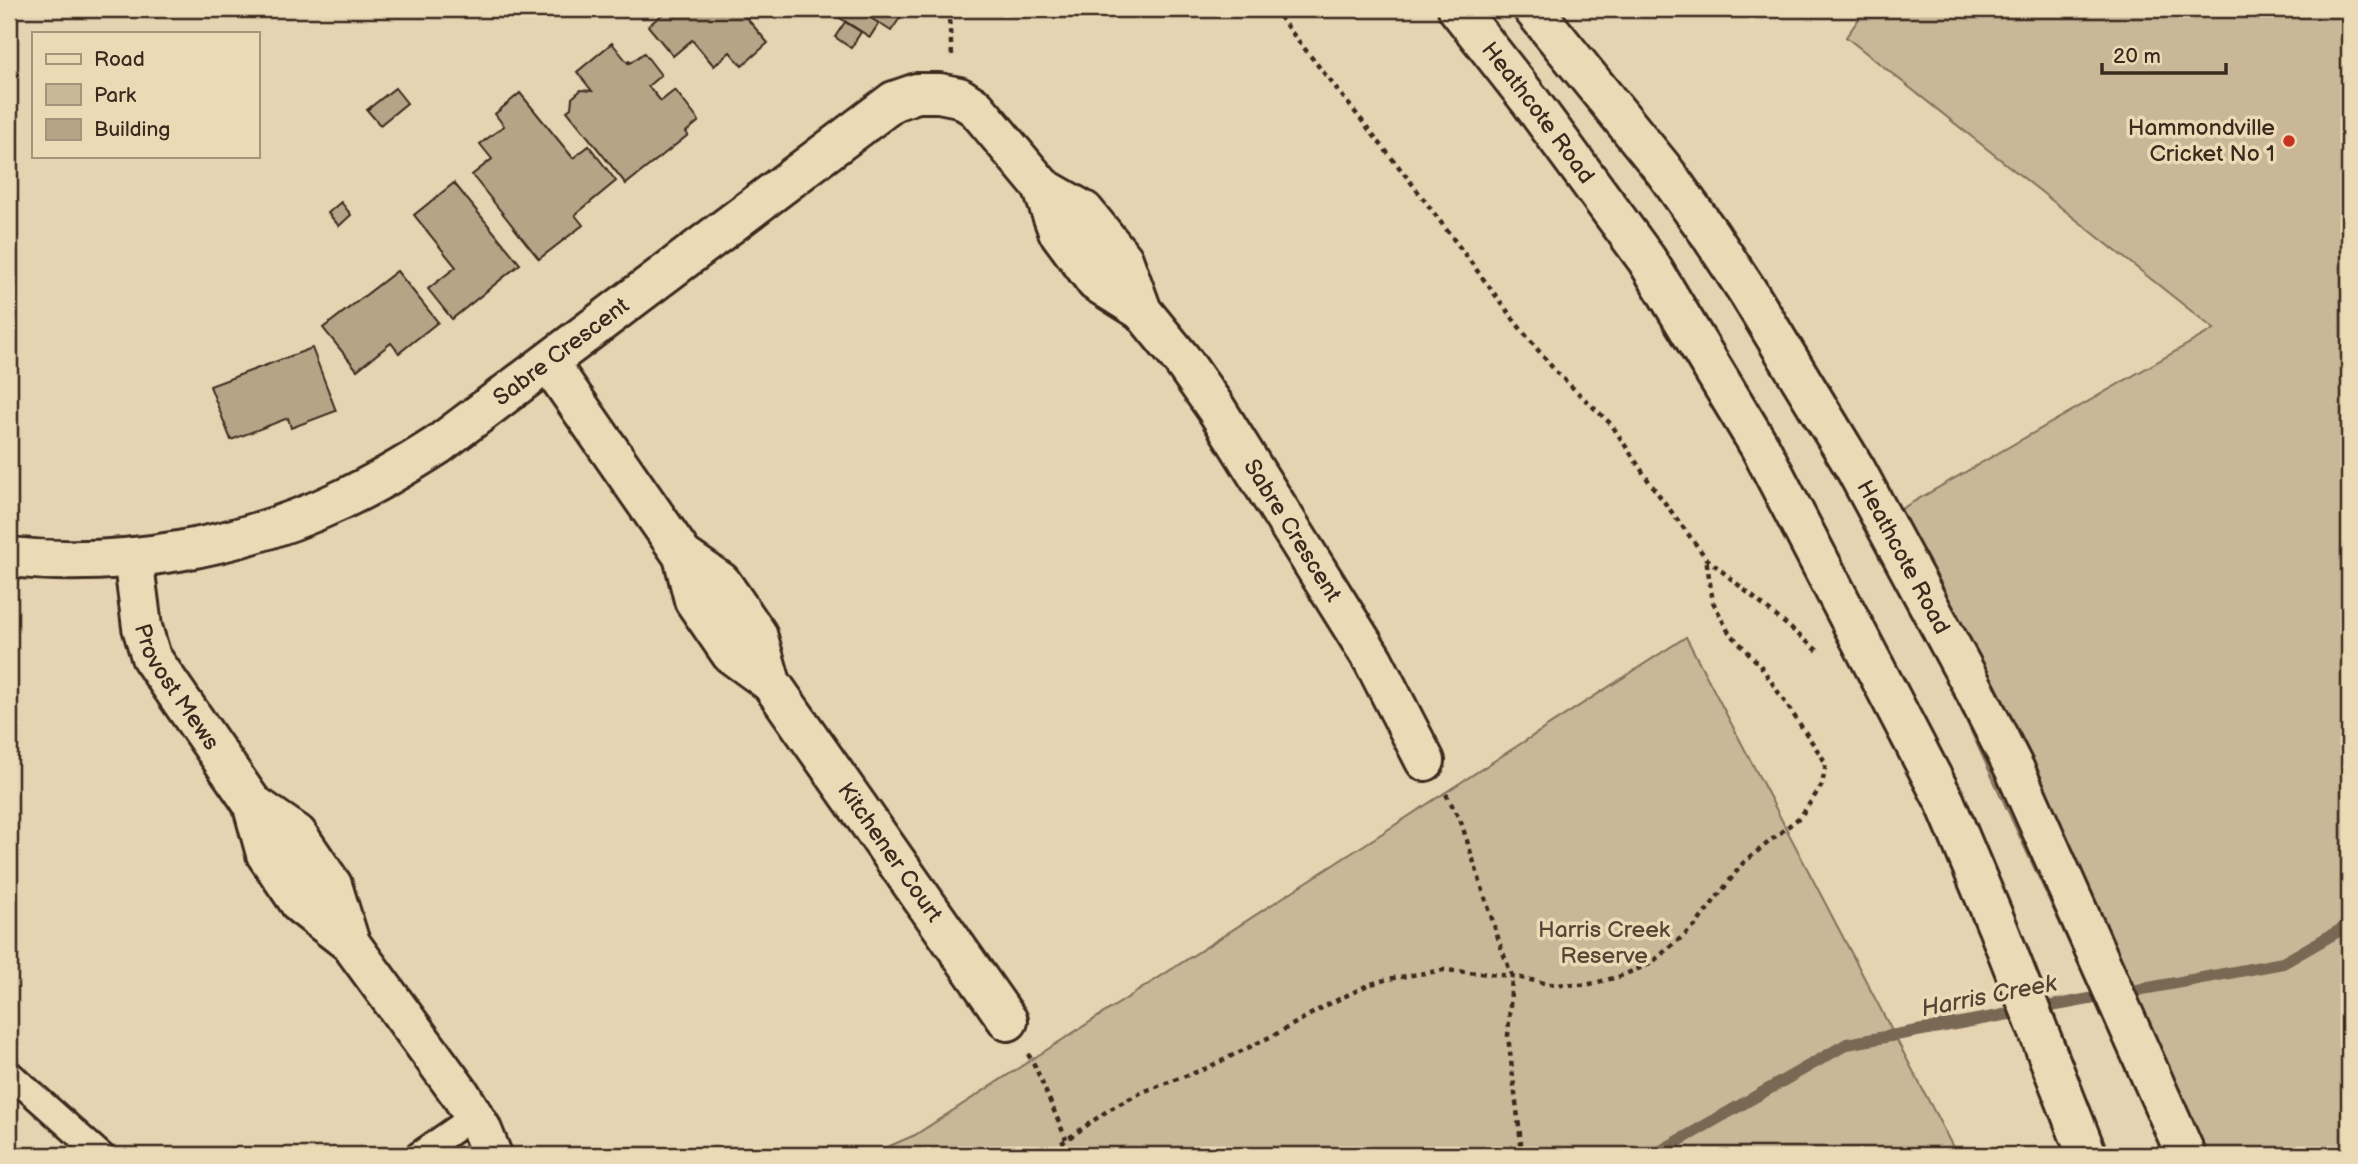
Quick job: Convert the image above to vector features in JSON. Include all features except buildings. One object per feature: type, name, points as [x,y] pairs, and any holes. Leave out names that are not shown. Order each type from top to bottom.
[{"type":"street","name":"Heathcote Road","points":[[1458,9],[1531,102],[1647,260],[1760,447],[1945,802],[2087,1155]]},
{"type":"street","name":"Heathcote Road","points":[[1533,9],[1662,169],[1748,292],[1856,470],[2015,770],[2186,1155]]},
{"type":"street","name":"Sabre Crescent","points":[[9,557],[62,560],[133,557],[193,548],[245,536],[340,501],[391,475],[438,445],[894,102],[917,93],[939,93],[959,97],[976,108],[1042,187],[1058,231],[1096,282],[1142,311],[1182,360],[1373,660],[1425,761]]},
{"type":"street","name":"Kitchener Court","points":[[549,363],[683,555],[694,600],[731,653],[771,682],[1007,1021]]},
{"type":"street","name":"Provost Mews","points":[[133,557],[142,627],[151,657],[253,803],[266,854],[301,905],[350,943],[461,1095],[492,1155]]},
{"type":"lane","points":[[9,1073],[101,1155]]},
{"type":"lane","points":[[418,1155],[474,1116]]},
{"type":"path","points":[[952,64],[949,19],[961,9]]},
{"type":"path","points":[[1273,9],[1409,181],[1531,342],[1557,373],[1611,424],[1650,483],[1706,558],[1825,656]]},
{"type":"path","points":[[1045,1155],[1107,1111],[1142,1093],[1206,1068],[1368,985],[1397,977],[1444,970],[1512,976],[1549,984],[1586,985],[1618,977],[1650,964],[1695,926],[1743,863],[1801,816],[1822,785],[1826,763],[1760,665],[1728,631],[1713,602],[1706,558]]},
{"type":"path","points":[[1425,761],[1461,822],[1512,976],[1508,1036],[1521,1143],[1498,1155]]},
{"type":"path","points":[[1007,1021],[1035,1066],[1066,1139]]},
{"type":"green space","points":[[1866,9],[2349,9],[2349,1155],[2167,1155],[1875,524],[2214,329],[1846,37]]},
{"type":"green space","name":"Harris Creek Reserve","points":[[1686,637],[1957,1155],[869,1155],[915,1135]]},
{"type":"waterway","name":"Harris Creek","points":[[1654,1155],[1847,1044],[2283,963],[2349,925]]},
{"type":"place","name":"Hammondville Cricket No 1","points":[[2289,141]]}]
